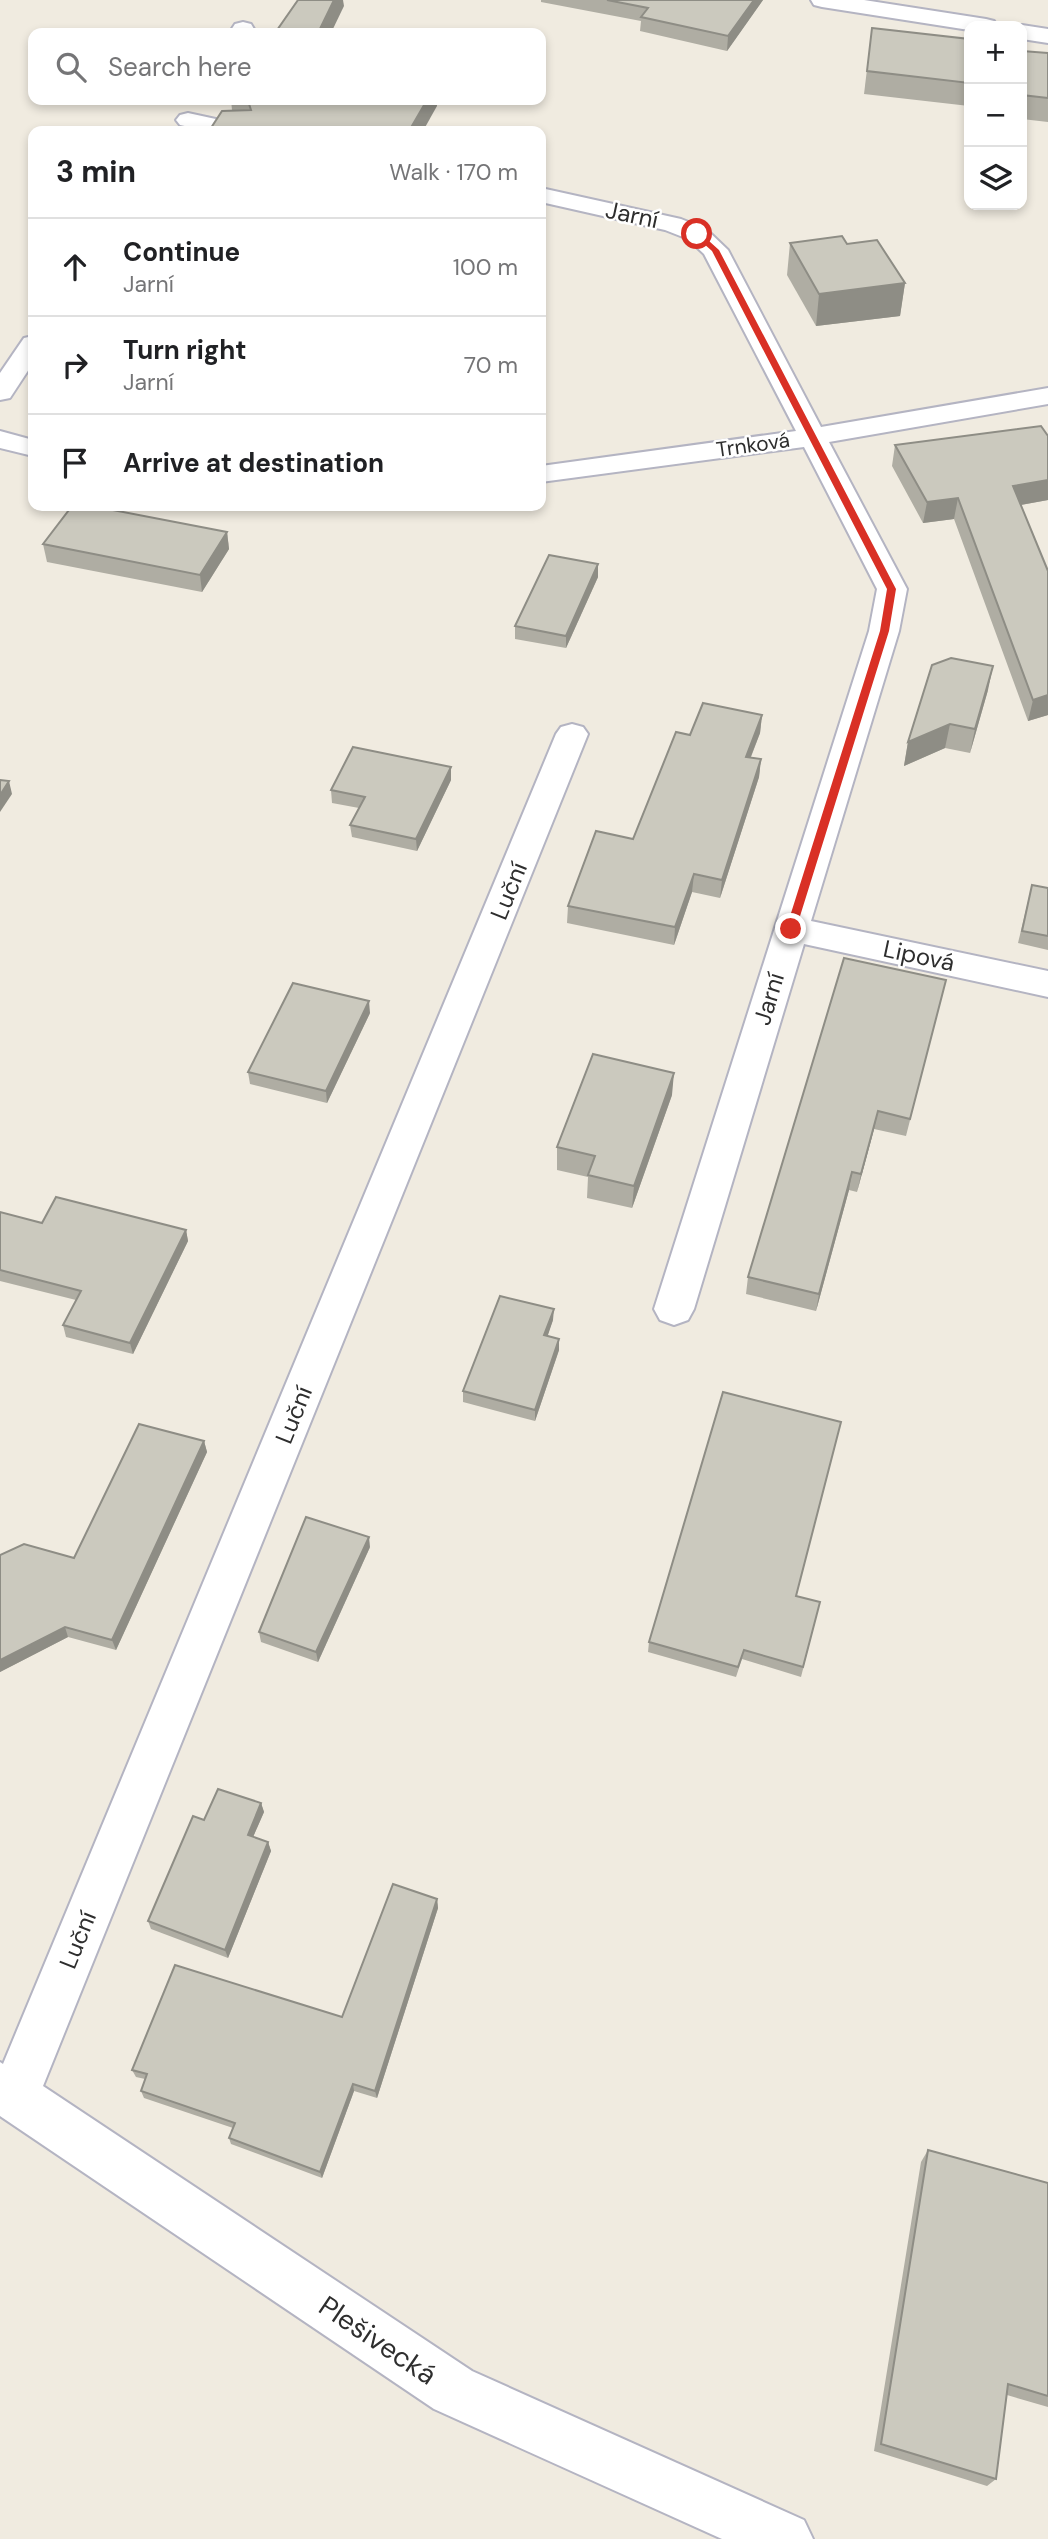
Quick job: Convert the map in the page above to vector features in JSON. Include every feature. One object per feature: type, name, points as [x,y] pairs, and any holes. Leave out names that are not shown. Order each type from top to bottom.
[{"type":"street","points":[[822,0],[964,23]]},
{"type":"street","points":[[1027,33],[1048,36]]},
{"type":"street","points":[[189,117],[222,126]]},
{"type":"street","name":"Jarní","points":[[546,196],[672,224],[697,234],[715,250],[892,589],[884,631],[674,1309]]},
{"type":"street","points":[[0,391],[28,351]]},
{"type":"street","name":"Trnková","points":[[546,473],[813,437],[1048,396]]},
{"type":"street","points":[[0,439],[28,447]]},
{"type":"street","name":"Luční","points":[[7,2092],[572,734]]},
{"type":"street","name":"Lipová","points":[[791,929],[1048,984]]},
{"type":"street","name":"Plešivecká","points":[[7,2092],[453,2390],[785,2539]]},
{"type":"building","points":[[298,0],[334,0],[320,28],[278,28]]},
{"type":"building","points":[[607,0],[754,0],[728,36],[641,17],[648,8]]},
{"type":"building","points":[[872,28],[964,38],[964,82],[867,71]]},
{"type":"building","points":[[1027,51],[1048,53],[1048,98],[1027,96]]},
{"type":"building","points":[[249,105],[424,105],[412,126],[212,126],[222,111],[251,110]]},
{"type":"building","points":[[842,236],[847,244],[877,240],[905,283],[819,294],[790,243]]},
{"type":"building","points":[[1041,426],[1048,436],[1048,480],[1013,486],[1048,571],[1048,695],[1033,700],[958,498],[927,502],[895,445]]},
{"type":"building","points":[[68,511],[118,511],[227,532],[200,575],[43,544]]},
{"type":"building","points":[[549,555],[598,564],[566,636],[515,626]]},
{"type":"building","points":[[951,658],[993,666],[975,729],[950,724],[908,742],[932,665]]},
{"type":"building","points":[[703,703],[762,715],[746,757],[761,759],[722,880],[694,874],[675,927],[568,906],[596,831],[633,839],[676,732],[690,735]]},
{"type":"building","points":[[353,747],[451,767],[416,839],[350,825],[365,797],[331,790]]},
{"type":"building","points":[[0,780],[9,781],[0,795]]},
{"type":"building","points":[[1032,885],[1048,888],[1048,936],[1022,931]]},
{"type":"building","points":[[844,958],[946,980],[910,1119],[878,1111],[861,1174],[852,1172],[819,1294],[748,1277]]},
{"type":"building","points":[[293,983],[369,1001],[326,1091],[248,1072]]},
{"type":"building","points":[[593,1054],[674,1073],[634,1186],[588,1175],[595,1156],[557,1147]]},
{"type":"building","points":[[56,1197],[186,1230],[130,1343],[63,1325],[81,1291],[0,1270],[0,1212],[42,1223]]},
{"type":"building","points":[[500,1296],[554,1309],[544,1335],[559,1339],[535,1410],[463,1391]]},
{"type":"building","points":[[723,1392],[841,1422],[796,1596],[820,1602],[803,1667],[744,1650],[738,1667],[649,1642]]},
{"type":"building","points":[[139,1424],[204,1441],[112,1640],[65,1627],[0,1660],[0,1555],[24,1544],[74,1558]]},
{"type":"building","points":[[306,1517],[369,1537],[316,1652],[259,1632]]},
{"type":"building","points":[[218,1789],[261,1803],[248,1835],[268,1842],[225,1950],[148,1921],[193,1816],[204,1820]]},
{"type":"building","points":[[393,1884],[437,1899],[375,2091],[353,2084],[320,2172],[229,2138],[235,2123],[141,2091],[147,2074],[132,2070],[175,1965],[342,2017]]},
{"type":"building","points":[[928,2150],[1048,2183],[1048,2396],[1008,2384],[996,2479],[881,2444]]},
{"type":"route","points":[[697,234],[715,250],[892,589],[884,631],[791,929]]}]
